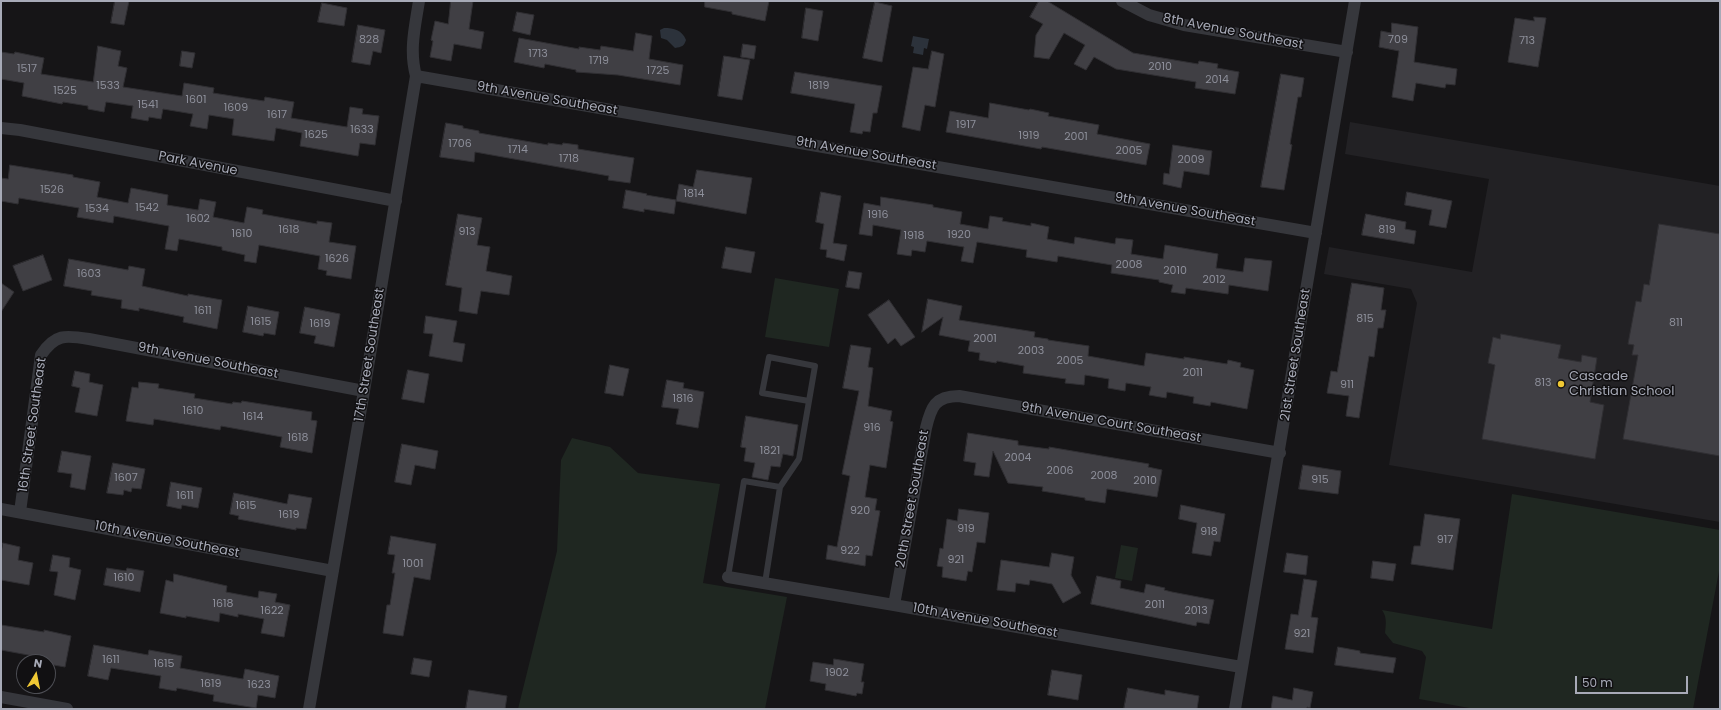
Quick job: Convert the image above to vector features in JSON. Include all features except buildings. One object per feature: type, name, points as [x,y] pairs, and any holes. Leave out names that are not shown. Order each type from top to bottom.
[{"type":"street","name":"17th Street Southeast","points":[[309,709],[364,391],[416,76],[412,62],[412,51],[419,1]]},
{"type":"street","name":"8th Avenue Southeast","points":[[1122,1],[1149,15],[1184,25],[1347,52]]},
{"type":"street","name":"21st Street Southeast","points":[[1235,709],[1241,667],[1280,453],[1355,1]]},
{"type":"street","name":"9th Avenue Southeast","points":[[416,76],[1316,233]]},
{"type":"street","name":"Park Avenue","points":[[1,128],[20,130],[396,201]]},
{"type":"street","name":"9th Avenue Southeast","points":[[52,341],[58,338],[70,336],[364,391]]},
{"type":"street","name":"16th Street Southeast","points":[[20,512],[41,355],[52,341]]},
{"type":"street","name":"9th Avenue Court Southeast","points":[[942,398],[959,396],[1280,453]]},
{"type":"street","name":"20th Street Southeast","points":[[894,605],[927,423],[934,404],[942,398]]},
{"type":"street","name":"10th Avenue Southeast","points":[[1,509],[333,571]]},
{"type":"street","name":"10th Avenue Southeast","points":[[728,577],[1241,667]]},
{"type":"street","points":[[1,697],[67,709]]},
{"type":"lane","points":[[765,583],[780,487],[799,459],[809,401],[815,366],[769,357],[762,393],[809,401]]},
{"type":"lane","points":[[728,577],[744,481],[780,487]]},
{"type":"shaded area","points":[[664,28],[674,29],[682,34],[686,40],[681,47],[675,48],[667,40],[661,38],[660,30]]},
{"type":"shaded area","points":[[913,36],[929,39],[927,49],[924,48],[923,55],[913,53],[914,47],[911,46]]},
{"type":"shaded area","name":"Cascade Christian School","points":[[1350,122],[1720,186],[1720,522],[1389,465],[1417,303],[1411,289],[1324,274],[1329,247],[1472,272],[1489,179],[1345,154]]},
{"type":"shaded area","points":[[775,278],[839,289],[829,347],[765,337]]},
{"type":"shaded area","points":[[572,438],[610,447],[638,473],[720,484],[703,583],[787,597],[765,709],[518,709],[557,551],[561,460]]},
{"type":"shaded area","points":[[1512,494],[1720,530],[1720,566],[1693,709],[1475,709],[1419,699],[1426,657],[1422,651],[1393,643],[1385,633],[1386,624],[1382,610],[1492,629]]},
{"type":"shaded area","points":[[1121,545],[1138,548],[1132,581],[1115,578]]},
{"type":"place","name":"Cascade Christian School","points":[[1561,384]]}]
